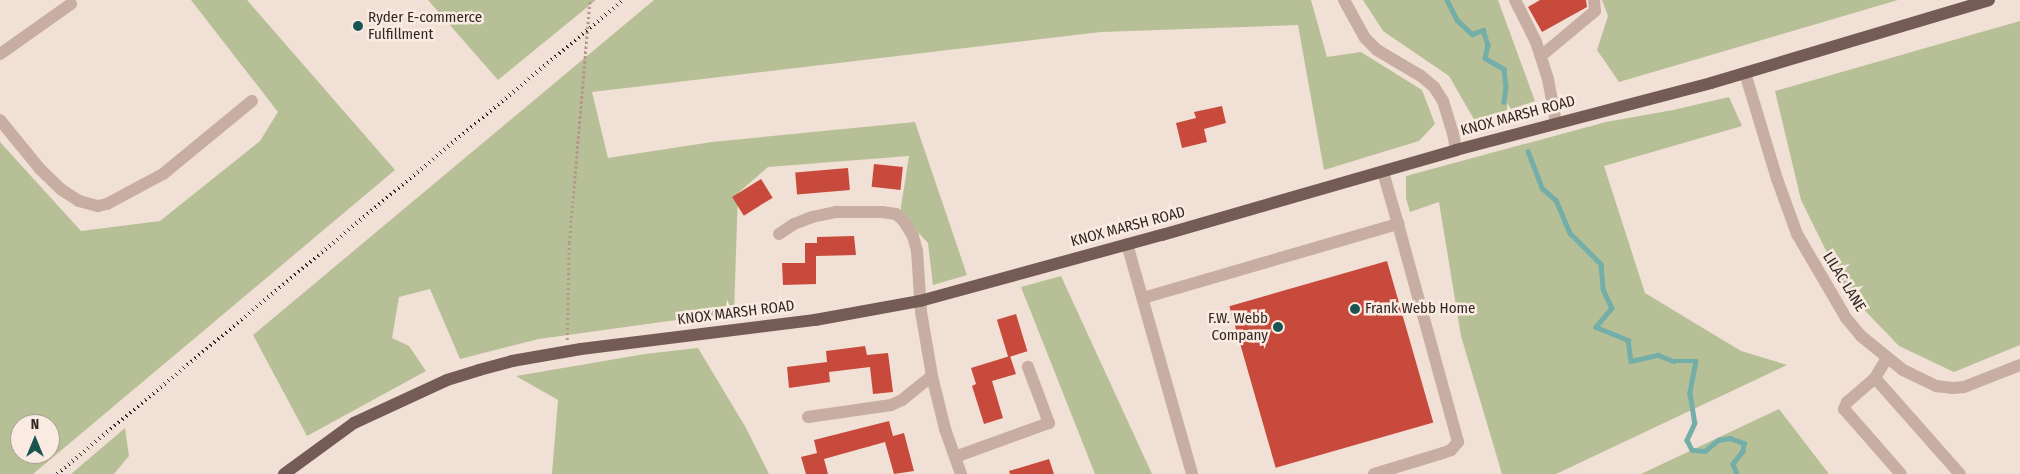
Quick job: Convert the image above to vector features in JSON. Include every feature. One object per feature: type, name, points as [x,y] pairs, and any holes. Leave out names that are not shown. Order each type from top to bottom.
[{"type":"main road","name":"KNOX MARSH ROAD","points":[[284,474],[354,423],[447,380],[512,361],[567,351],[815,320],[920,301],[1456,150],[1746,73],[1988,0]]},
{"type":"street","points":[[1344,0],[1365,38],[1377,50],[1421,76],[1434,87],[1443,101],[1454,133],[1456,150]]},
{"type":"street","points":[[1515,0],[1541,56],[1548,79],[1556,123]]},
{"type":"street","points":[[1541,56],[1595,11],[1594,0]]},
{"type":"street","points":[[0,54],[71,4]]},
{"type":"street","name":"LILAC LANE","points":[[1746,73],[1777,179],[1797,234],[1846,318],[1886,358],[1919,379],[1936,386],[1952,388],[1978,384],[2020,366]]},
{"type":"street","points":[[0,120],[40,169],[62,190],[79,201],[98,206],[107,204],[163,174],[252,101]]},
{"type":"street","points":[[1374,474],[1451,450],[1458,442],[1383,172]]},
{"type":"street","points":[[779,234],[794,224],[812,217],[836,212],[865,210],[896,214],[903,220],[912,236],[917,251],[920,301],[932,376],[961,474]]},
{"type":"street","points":[[1143,298],[1398,224]]},
{"type":"street","points":[[1127,244],[1192,474]]},
{"type":"street","points":[[1886,358],[1875,378],[1847,402],[1844,409],[1901,474]]},
{"type":"street","points":[[955,456],[1049,423],[1028,367]]},
{"type":"street","points":[[808,417],[891,404],[902,400],[932,376]]},
{"type":"street","points":[[1875,378],[1960,474]]},
{"type":"path","points":[[567,351],[566,321],[569,244],[590,0]]},
{"type":"green space","points":[[191,0],[247,0],[395,170],[60,451],[60,414],[10,414],[10,464],[45,464],[33,474],[0,474],[0,142],[81,231],[160,221],[260,141],[278,112]]},
{"type":"green space","points":[[428,0],[596,0],[498,80]]},
{"type":"green space","points":[[654,0],[1311,0],[1327,57],[1361,52],[1422,90],[1435,124],[1419,141],[1324,170],[1298,25],[1101,32],[592,92],[608,158],[712,142],[915,122],[967,275],[933,285],[928,243],[900,213],[909,156],[768,167],[738,193],[734,312],[539,339],[460,359],[430,289],[399,297],[392,338],[409,346],[426,371],[307,436],[253,335]]},
{"type":"green space","points":[[1363,0],[1498,0],[1535,101],[1475,121],[1449,76],[1383,31]]},
{"type":"green space","points":[[1602,0],[1898,0],[1619,82],[1597,50],[1608,16]]},
{"type":"green space","points":[[2020,21],[2020,345],[1954,372],[1899,346],[1846,291],[1801,200],[1775,91]]},
{"type":"green space","points":[[1729,97],[1742,126],[1604,166],[1645,293],[1741,351],[1787,365],[1556,474],[1502,474],[1461,336],[1439,202],[1410,212],[1406,198],[1406,176],[1606,122],[1673,110]]},
{"type":"green space","points":[[1061,276],[1152,474],[1095,474],[1021,287]]},
{"type":"green space","points":[[698,348],[746,428],[769,474],[552,474],[558,400],[516,376],[645,354]]},
{"type":"green space","points":[[1779,409],[1829,474],[1641,474],[1692,450]]},
{"type":"green space","points":[[125,428],[129,456],[114,474],[71,474]]},
{"type":"building","points":[[1540,0],[1586,0],[1587,7],[1542,32],[1528,7]]},
{"type":"building","points":[[1222,106],[1226,123],[1204,129],[1207,142],[1182,148],[1176,123],[1196,118],[1194,112]]},
{"type":"building","points":[[874,164],[903,167],[900,190],[872,187]]},
{"type":"building","points":[[848,168],[850,190],[797,195],[795,173]]},
{"type":"building","points":[[761,179],[773,198],[744,216],[732,197]]},
{"type":"building","points":[[854,236],[856,255],[816,256],[816,284],[783,285],[782,263],[805,263],[805,243],[817,243],[817,237]]},
{"type":"building","points":[[1387,261],[1433,422],[1276,468],[1229,306]]},
{"type":"building","points":[[1016,314],[1027,351],[1008,357],[997,320]]},
{"type":"building","points":[[865,346],[867,355],[888,353],[893,392],[873,394],[870,367],[829,372],[830,382],[789,388],[787,367],[827,362],[826,351]]},
{"type":"building","points":[[1010,356],[1016,374],[992,381],[1003,418],[984,424],[972,386],[976,384],[971,368]]},
{"type":"building","points":[[889,421],[893,436],[904,433],[914,471],[894,474],[885,442],[824,459],[828,474],[806,474],[801,457],[817,453],[814,440]]},
{"type":"building","points":[[1049,459],[1054,474],[1010,474],[1009,471]]},
{"type":"waterway","points":[[1447,0],[1457,20],[1472,34],[1483,30],[1488,45],[1485,58],[1504,69],[1506,87],[1504,102]]},
{"type":"waterway","points":[[1528,151],[1542,188],[1556,200],[1570,233],[1601,264],[1603,289],[1612,308],[1596,327],[1628,340],[1631,361],[1658,355],[1674,361],[1696,361],[1690,393],[1695,423],[1687,440],[1692,450],[1705,451],[1718,440],[1730,438],[1744,443],[1743,451],[1733,464],[1737,474]]},
{"type":"railway","points":[[57,474],[623,0]]},
{"type":"place","name":"Ryder E-commerce Fulfillment","points":[[358,26]]},
{"type":"place","name":"Frank Webb Home","points":[[1355,309]]},
{"type":"place","name":"F.W. Webb Company","points":[[1278,327]]}]
